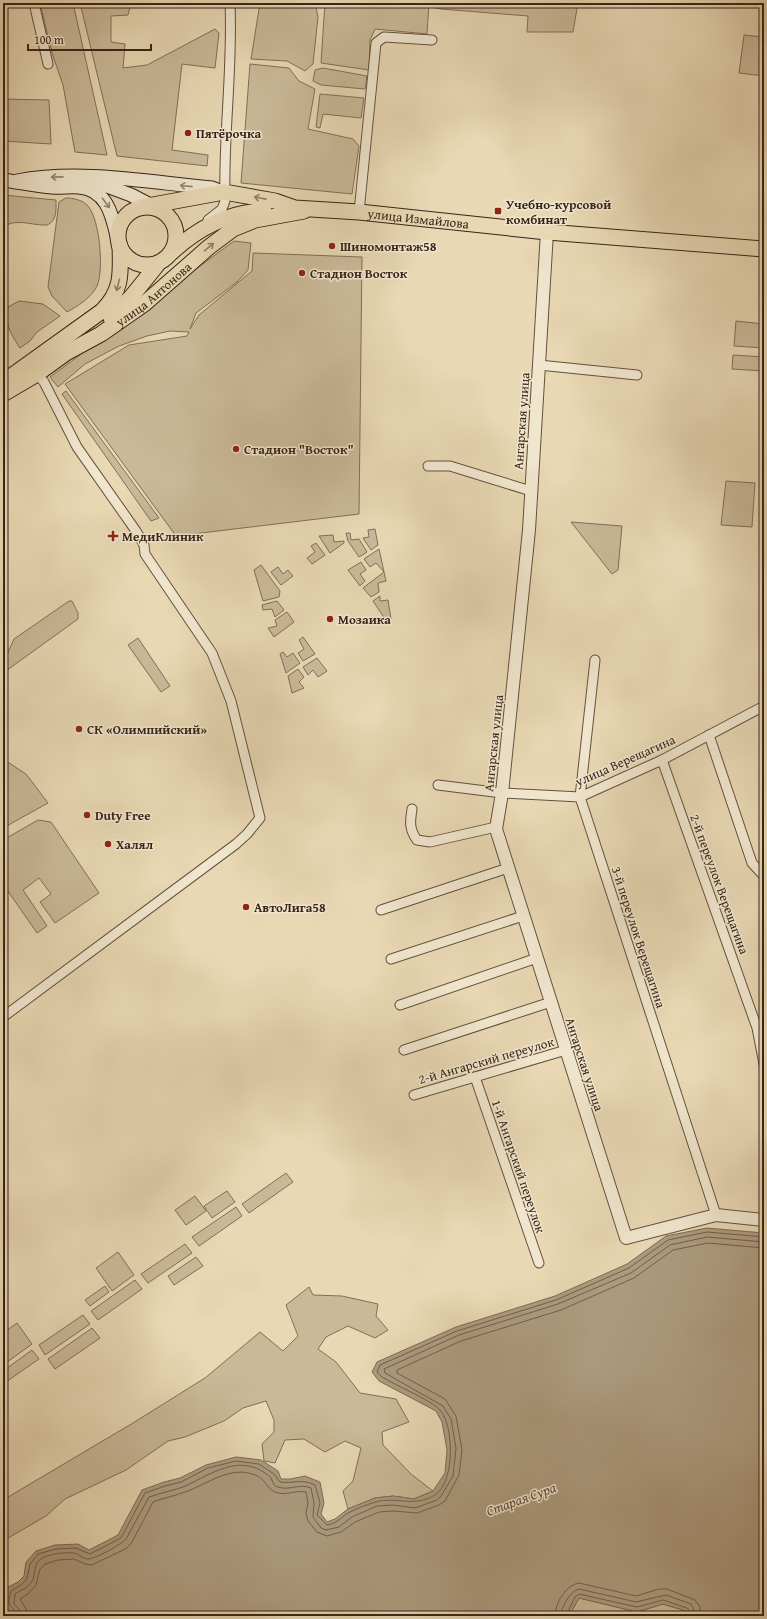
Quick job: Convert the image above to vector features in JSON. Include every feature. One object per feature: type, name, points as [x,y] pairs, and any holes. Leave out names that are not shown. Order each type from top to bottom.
[{"type":"main road","name":"улица Измайлова","points":[[17,181],[37,177],[90,176],[212,188],[224,192],[274,201],[302,209],[359,212],[547,232],[764,249]]},
{"type":"main road","name":"улица Измайлова","points":[[74,177],[118,189],[150,207]]},
{"type":"main road","name":"улица Измайлова","points":[[3,180],[17,181],[37,186],[81,187],[91,190],[104,198],[108,204],[119,241]]},
{"type":"main road","points":[[3,382],[33,369],[110,303],[116,294],[119,283],[119,225],[125,216],[150,207],[224,192]]},
{"type":"main road","points":[[150,207],[168,218],[175,230],[176,238],[172,252]]},
{"type":"main road","points":[[66,353],[121,309],[157,265],[196,232],[212,223],[232,216],[302,209]]},
{"type":"main road","name":"улица Антонова","points":[[3,394],[33,369],[101,334],[144,304],[209,247],[233,229],[255,220],[288,215],[302,209]]},
{"type":"main road","points":[[119,241],[128,258],[134,262],[149,266],[157,265]]},
{"type":"street","points":[[34,3],[48,64]]},
{"type":"street","points":[[196,232],[200,226],[222,209],[224,205],[230,61],[230,3]]},
{"type":"street","points":[[359,212],[376,43],[384,37],[432,40]]},
{"type":"street","name":"Ангарская улица","points":[[547,232],[528,530],[502,793],[496,826],[523,916],[626,1238],[716,1215]]},
{"type":"street","points":[[539,366],[637,375]]},
{"type":"street","points":[[3,1017],[236,844],[247,834],[260,818],[231,700],[212,652],[146,554],[144,545],[136,531],[77,447],[33,369]]},
{"type":"street","points":[[428,466],[450,466],[530,491]]},
{"type":"street","name":"3-й переулок Верещагина","points":[[595,660],[580,797],[716,1215]]},
{"type":"street","name":"улица Верещагина","points":[[438,785],[502,793],[580,797],[662,760],[764,706]]},
{"type":"street","points":[[709,735],[752,863],[764,876]]},
{"type":"street","name":"2-й переулок Верещагина","points":[[662,760],[757,1028],[764,1064]]},
{"type":"street","points":[[412,809],[410,824],[411,831],[417,840],[430,842],[496,826]]},
{"type":"street","points":[[381,910],[508,868]]},
{"type":"street","points":[[391,959],[523,916]]},
{"type":"street","points":[[400,1005],[537,958]]},
{"type":"street","points":[[404,1050],[551,1002]]},
{"type":"street","name":"2-й Ангарский переулок","points":[[414,1095],[566,1050]]},
{"type":"street","name":"1-й Ангарский переулок","points":[[475,1077],[539,1263]]},
{"type":"street","points":[[716,1215],[764,1220]]},
{"type":"shaded area","points":[[40,3],[73,3],[107,155],[75,152],[63,85],[52,53]]},
{"type":"shaded area","points":[[80,3],[131,3],[128,15],[111,16],[111,42],[125,44],[123,68],[147,65],[215,29],[219,33],[215,68],[182,64],[172,150],[208,155],[207,166],[117,156]]},
{"type":"shaded area","points":[[260,3],[315,3],[318,17],[313,64],[305,71],[287,61],[251,59]]},
{"type":"shaded area","points":[[325,3],[429,3],[427,34],[375,29],[370,40],[369,70],[321,63]]},
{"type":"shaded area","points":[[431,3],[578,3],[573,32],[527,32],[528,16],[441,9],[431,7]]},
{"type":"shaded area","points":[[744,35],[764,37],[764,76],[739,73]]},
{"type":"shaded area","points":[[250,64],[289,68],[299,81],[315,89],[308,129],[353,139],[359,146],[352,194],[241,183]]},
{"type":"shaded area","points":[[323,68],[367,76],[365,89],[321,85],[313,81],[315,70]]},
{"type":"shaded area","points":[[320,94],[364,98],[361,118],[323,114],[320,128],[316,127]]},
{"type":"shaded area","points":[[3,99],[49,100],[51,144],[3,141]]},
{"type":"shaded area","points":[[3,195],[56,200],[56,211],[53,221],[47,225],[18,222],[7,225],[3,228]]},
{"type":"shaded area","points":[[66,198],[81,201],[88,206],[95,222],[100,245],[100,269],[97,286],[84,301],[67,312],[52,296],[48,287],[59,202]]},
{"type":"shaded area","name":"Стадион \"Восток\"","points":[[234,241],[251,243],[248,270],[237,282],[196,313],[190,329],[199,315],[252,271],[253,253],[362,257],[359,514],[176,536],[65,384],[129,345],[187,336],[189,332],[170,331],[147,336],[119,346],[85,364],[58,387],[50,377]]},
{"type":"shaded area","points":[[19,301],[43,304],[60,316],[37,332],[30,341],[20,348],[9,329],[7,319],[8,307]]},
{"type":"shaded area","points":[[736,321],[764,324],[764,348],[734,346]]},
{"type":"shaded area","points":[[733,355],[764,357],[764,371],[732,369]]},
{"type":"shaded area","points":[[66,391],[159,518],[151,521],[62,394]]},
{"type":"shaded area","points":[[726,481],[755,483],[752,527],[721,525]]},
{"type":"shaded area","points":[[571,522],[622,526],[618,570],[612,574]]},
{"type":"shaded area","points":[[375,529],[378,545],[371,550],[363,538],[369,537],[368,530]]},
{"type":"shaded area","points":[[346,533],[350,533],[351,540],[359,539],[367,552],[359,557],[348,541]]},
{"type":"shaded area","points":[[333,535],[334,542],[344,541],[344,543],[330,553],[319,536]]},
{"type":"shaded area","points":[[316,543],[325,555],[312,564],[307,558],[315,552],[311,546]]},
{"type":"shaded area","points":[[379,549],[386,581],[378,583],[379,592],[371,597],[363,588],[384,572],[376,563],[370,567],[364,559]]},
{"type":"shaded area","points":[[361,562],[366,570],[360,574],[365,581],[360,586],[348,570]]},
{"type":"shaded area","points":[[261,565],[280,591],[279,597],[263,601],[254,570]]},
{"type":"shaded area","points":[[278,567],[283,574],[288,570],[293,576],[281,585],[271,572]]},
{"type":"shaded area","points":[[380,596],[380,601],[388,600],[391,619],[387,622],[373,601]]},
{"type":"shaded area","points":[[69,601],[72,601],[78,613],[78,619],[3,673],[3,663],[14,639]]},
{"type":"shaded area","points":[[277,601],[284,610],[275,617],[272,609],[263,610],[262,605]]},
{"type":"shaded area","points":[[287,612],[294,622],[274,637],[268,628],[277,626],[275,620]]},
{"type":"shaded area","points":[[303,637],[315,654],[303,661],[298,653],[304,649],[299,640]]},
{"type":"shaded area","points":[[138,638],[170,686],[161,692],[128,645]]},
{"type":"shaded area","points":[[283,652],[287,657],[293,653],[300,663],[286,673],[280,654]]},
{"type":"shaded area","points":[[317,658],[327,671],[318,677],[313,670],[308,675],[303,667]]},
{"type":"shaded area","points":[[298,669],[304,677],[299,682],[304,688],[292,693],[288,676]]},
{"type":"shaded area","points":[[3,759],[26,774],[48,803],[3,828]]},
{"type":"shaded area","points":[[38,820],[51,822],[99,893],[55,923],[40,902],[51,894],[39,878],[23,890],[47,926],[37,933],[3,884],[3,840]]},
{"type":"shaded area","points":[[286,1173],[293,1182],[249,1213],[242,1204]]},
{"type":"shaded area","points":[[227,1191],[235,1202],[212,1218],[204,1206]]},
{"type":"shaded area","points":[[195,1196],[206,1211],[186,1225],[175,1210]]},
{"type":"shaded area","points":[[236,1207],[242,1216],[199,1246],[192,1237]]},
{"type":"shaded area","points":[[185,1244],[192,1253],[148,1283],[141,1274]]},
{"type":"shaded area","points":[[118,1252],[134,1275],[112,1291],[96,1268]]},
{"type":"shaded area","points":[[196,1257],[203,1266],[174,1285],[168,1276]]},
{"type":"shaded area","points":[[135,1280],[142,1289],[98,1320],[91,1311]]},
{"type":"shaded area","points":[[105,1286],[109,1292],[90,1306],[85,1300]]},
{"type":"shaded area","points":[[309,1287],[313,1295],[342,1296],[378,1304],[376,1316],[388,1330],[375,1338],[348,1326],[326,1337],[318,1349],[336,1362],[360,1393],[396,1399],[409,1422],[382,1432],[383,1445],[411,1474],[433,1491],[414,1499],[393,1496],[375,1498],[348,1509],[343,1491],[353,1481],[361,1448],[345,1441],[325,1452],[304,1439],[285,1440],[275,1463],[264,1461],[262,1444],[274,1432],[274,1420],[266,1401],[243,1408],[224,1421],[185,1437],[168,1441],[126,1470],[65,1499],[46,1516],[3,1541],[3,1500],[133,1423],[205,1378],[260,1332],[283,1351],[298,1336],[286,1305]]},
{"type":"shaded area","points":[[83,1315],[90,1324],[45,1355],[39,1345]]},
{"type":"shaded area","points":[[17,1323],[32,1344],[3,1365],[3,1333]]},
{"type":"shaded area","points":[[92,1328],[100,1338],[55,1369],[48,1359]]},
{"type":"shaded area","points":[[32,1350],[39,1359],[3,1384],[3,1371]]},
{"type":"shaded area","points":[[579,1598],[637,1612],[663,1604],[686,1611],[685,1616],[569,1616]]},
{"type":"water","name":"Старая Сура","points":[[707,1228],[764,1233],[764,1616],[685,1616],[686,1611],[663,1604],[637,1612],[579,1598],[569,1616],[15,1616],[6,1610],[4,1599],[8,1587],[18,1582],[24,1576],[26,1562],[36,1551],[55,1545],[78,1544],[89,1550],[118,1535],[142,1490],[180,1478],[206,1465],[236,1457],[261,1460],[278,1471],[281,1479],[305,1476],[320,1482],[324,1503],[321,1514],[327,1522],[335,1519],[348,1509],[375,1498],[393,1496],[414,1499],[433,1491],[445,1473],[447,1450],[442,1422],[436,1411],[379,1381],[372,1372],[377,1362],[456,1327],[555,1296],[627,1264],[666,1236]]},
{"type":"place","name":"Пятёрочка","points":[[188,133]]},
{"type":"place","name":"Учебно-курсовой комбинат","points":[[498,211]]},
{"type":"place","name":"Шиномонтаж58","points":[[332,246]]},
{"type":"place","name":"Стадион Восток","points":[[302,273]]},
{"type":"place","name":"Стадион \"Восток\"","points":[[236,449]]},
{"type":"place","name":"МедиКлиник","points":[[113,536]]},
{"type":"place","name":"Мозаика","points":[[330,619]]},
{"type":"place","name":"СК «Олимпийский»","points":[[79,729]]},
{"type":"place","name":"Duty Free","points":[[87,815]]},
{"type":"place","name":"Халял","points":[[108,844]]},
{"type":"place","name":"АвтоЛига58","points":[[246,907]]}]
